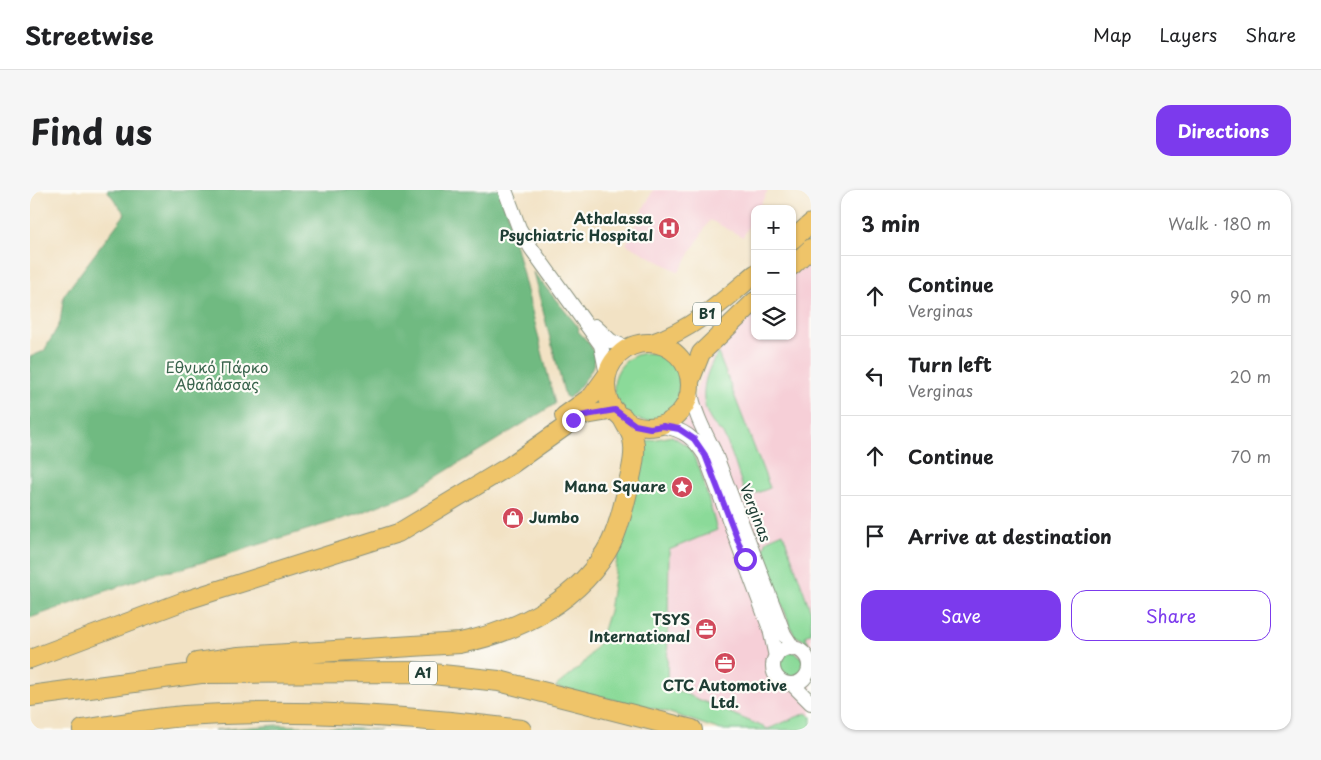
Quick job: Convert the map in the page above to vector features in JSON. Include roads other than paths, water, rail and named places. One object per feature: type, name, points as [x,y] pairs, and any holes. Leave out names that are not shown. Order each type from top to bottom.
[{"type":"highway","points":[[148,679],[204,661],[239,657],[460,643],[495,635],[540,614],[553,606],[587,578],[601,559],[617,529],[633,456],[633,437],[619,414]]},
{"type":"highway","name":"A1","points":[[30,696],[148,679],[244,672],[413,672],[499,681],[692,730]]},
{"type":"highway","points":[[83,730],[182,717],[241,713],[403,716],[521,730]]},
{"type":"main road","points":[[796,236],[811,223]]},
{"type":"main road","points":[[796,262],[811,248]]},
{"type":"main road","name":"B1","points":[[627,348],[639,344],[652,343],[675,335],[693,324],[751,277]]},
{"type":"main road","name":"B1","points":[[663,426],[674,420],[688,400],[690,384],[701,354],[751,305]]},
{"type":"main road","points":[[652,343],[666,347],[678,355],[686,367],[690,384]]},
{"type":"main road","points":[[70,643],[95,628],[152,606],[218,582],[382,529],[416,515],[496,466],[592,396],[607,375],[613,362],[627,348]]},
{"type":"main road","points":[[607,375],[606,388],[619,414],[635,425],[650,428],[663,426]]},
{"type":"main road","points":[[30,659],[186,600],[398,533],[503,470],[580,416],[619,414]]},
{"type":"street","points":[[505,190],[519,228],[543,268],[573,305],[603,348],[607,375]]},
{"type":"street","points":[[573,305],[611,341],[627,348]]},
{"type":"street","name":"Verginas","points":[[690,384],[692,401],[701,425],[714,452],[784,634],[793,648]]},
{"type":"street","name":"Verginas","points":[[663,426],[679,429],[694,439],[705,455],[770,629],[776,657]]},
{"type":"street","points":[[792,684],[810,677],[810,663],[807,657],[803,652],[793,648],[780,652],[773,664],[778,678],[792,684],[811,703]]},
{"type":"place","name":"Athalassa Psychiatric Hospital","points":[[669,228]]},
{"type":"place","name":"Mana Square","points":[[682,487]]},
{"type":"place","name":"Jumbo","points":[[513,518]]},
{"type":"place","name":"TSYS International","points":[[706,629]]},
{"type":"place","name":"CTC Automotive Ltd.","points":[[725,663]]},
{"type":"park label","name":"Εθνικό Πάρκο Αθαλάσσας","points":[[217,376]]}]
